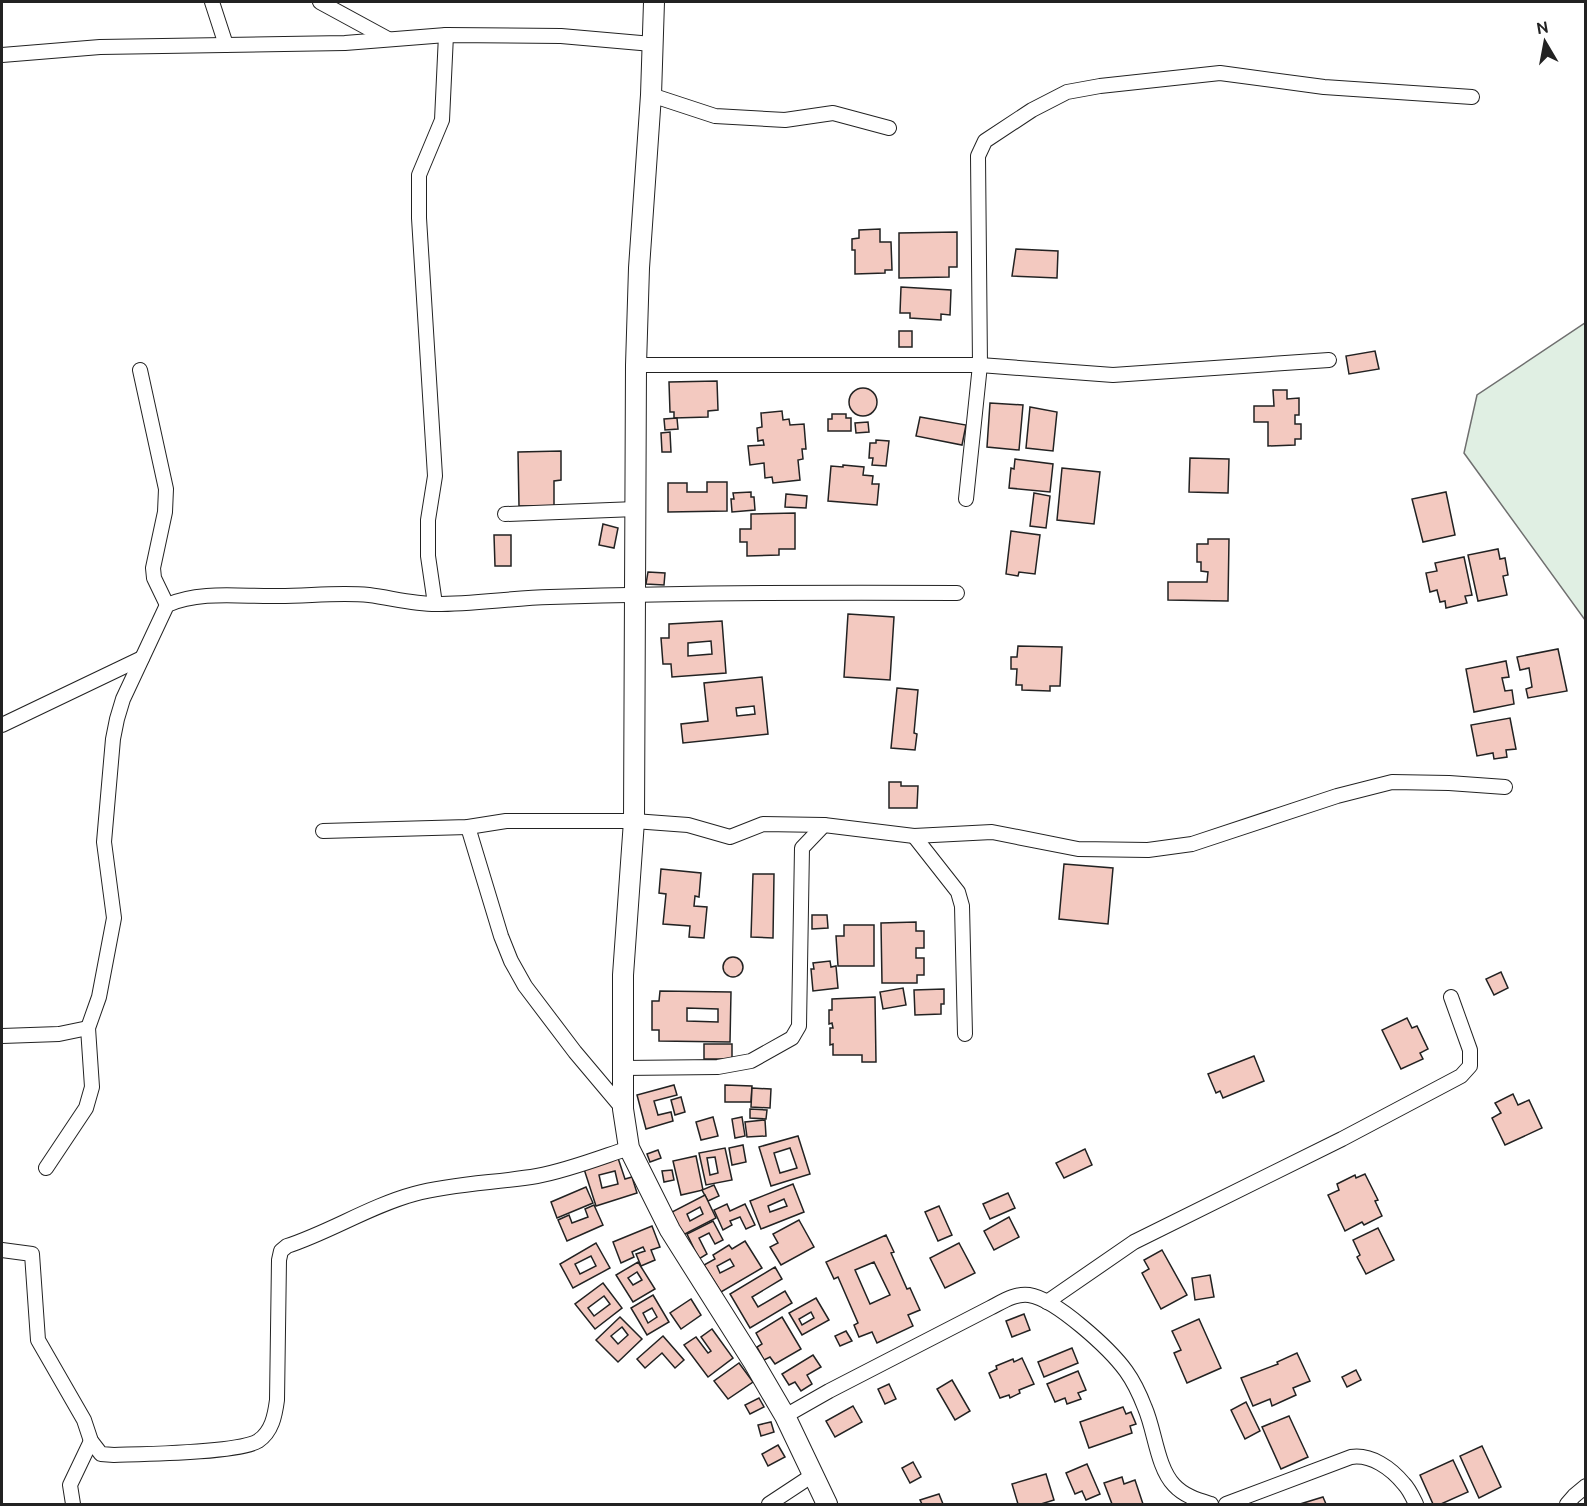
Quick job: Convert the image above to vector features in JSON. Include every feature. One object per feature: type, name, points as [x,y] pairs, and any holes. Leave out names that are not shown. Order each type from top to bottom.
[{"type":"street","points":[[212,2],[226,45]]},
{"type":"street","points":[[320,2],[388,39]]},
{"type":"street","points":[[654,2],[651,95],[639,268],[636,365],[634,821],[623,975],[622,1109],[629,1148],[670,1230],[785,1416],[827,1504]]},
{"type":"street","points":[[2,55],[100,47],[345,43],[446,35],[561,36],[652,44]]},
{"type":"street","points":[[435,604],[428,556],[428,520],[435,476],[419,218],[419,175],[442,120],[446,35]]},
{"type":"street","points":[[966,499],[980,365],[978,156],[986,141],[1032,110],[1067,92],[1220,73],[1324,87],[1472,97]]},
{"type":"street","points":[[651,95],[715,116],[785,120],[833,113],[889,128]]},
{"type":"street","points":[[636,365],[980,365],[1113,375],[1329,360]]},
{"type":"street","points":[[140,370],[166,489],[165,512],[153,568],[154,578],[167,605]]},
{"type":"street","points":[[505,514],[636,509]]},
{"type":"street","points":[[46,1168],[86,1108],[92,1087],[88,1028],[99,997],[114,918],[104,842],[113,739],[120,709],[167,605],[183,598],[202,596],[326,594],[370,596],[435,604],[546,597],[635,595],[754,595],[813,592],[957,593]]},
{"type":"street","points":[[2,725],[142,658]]},
{"type":"street","points":[[323,831],[468,827],[506,821],[634,821],[687,825],[730,837],[763,824],[824,825],[914,836],[992,832],[1078,849],[1148,850],[1192,844],[1336,796],[1392,782],[1505,787]]},
{"type":"street","points":[[623,1068],[718,1067],[751,1061],[792,1038],[799,1026],[802,848],[824,825]]},
{"type":"street","points":[[468,827],[501,936],[525,986],[622,1109]]},
{"type":"street","points":[[914,836],[958,891],[962,906],[965,1034]]},
{"type":"street","points":[[1047,1302],[1134,1242],[1342,1140],[1461,1076],[1470,1066],[1470,1050],[1451,997]]},
{"type":"street","points":[[2,1036],[59,1034],[88,1028]]},
{"type":"street","points":[[2,1250],[32,1254],[38,1340],[84,1420],[91,1441],[101,1454],[237,1448],[258,1441],[269,1430],[275,1414],[279,1260],[281,1251],[287,1246],[412,1194],[452,1185],[539,1175],[583,1164],[629,1148]]},
{"type":"street","points":[[785,1416],[1010,1298],[1028,1295],[1047,1302],[1065,1314],[1110,1352],[1126,1371],[1146,1410],[1167,1475],[1174,1486],[1188,1496],[1211,1504]]},
{"type":"street","points":[[73,1504],[70,1485],[91,1441]]},
{"type":"street","points":[[1227,1504],[1351,1457],[1363,1455],[1382,1464],[1405,1484],[1416,1504]]},
{"type":"street","points":[[769,1504],[813,1475]]},
{"type":"street","points":[[1572,1502],[1586,1486]]},
{"type":"green space","points":[[1585,323],[1585,620],[1464,453],[1477,395]]},
{"type":"building","points":[[880,229],[880,242],[891,242],[892,270],[885,270],[885,273],[855,274],[855,250],[852,250],[852,239],[859,238],[859,230]]},
{"type":"building","points":[[957,232],[957,267],[949,267],[949,277],[899,278],[899,233]]},
{"type":"building","points":[[1016,249],[1058,251],[1057,278],[1012,276]]},
{"type":"building","points":[[901,287],[951,290],[950,315],[941,314],[941,320],[910,318],[910,313],[900,313]]},
{"type":"building","points":[[899,331],[912,331],[912,347],[899,347]]},
{"type":"building","points":[[1375,351],[1379,369],[1349,374],[1346,356]]},
{"type":"building","points":[[717,381],[718,410],[708,411],[708,417],[674,418],[674,412],[670,412],[669,382]]},
{"type":"building","points":[[863,388],[873,392],[877,402],[873,412],[863,416],[853,412],[849,402],[853,392]]},
{"type":"building","points":[[1273,390],[1287,390],[1287,399],[1299,398],[1299,415],[1295,415],[1295,424],[1301,424],[1301,439],[1295,439],[1295,445],[1268,446],[1268,422],[1254,422],[1254,406],[1274,406]]},
{"type":"building","points":[[990,403],[1023,405],[1019,450],[987,447]]},
{"type":"building","points":[[1030,407],[1057,412],[1053,451],[1026,448]]},
{"type":"building","points":[[782,411],[783,420],[789,419],[790,425],[804,424],[806,449],[802,449],[803,459],[798,460],[800,480],[773,483],[772,477],[765,478],[764,463],[750,465],[748,446],[764,445],[763,440],[758,441],[757,428],[762,427],[761,413]]},
{"type":"building","points":[[832,414],[846,414],[846,418],[851,418],[851,431],[828,431],[828,419],[832,419]]},
{"type":"building","points":[[920,417],[966,425],[962,445],[916,436]]},
{"type":"building","points":[[677,418],[678,429],[665,430],[664,419]]},
{"type":"building","points":[[868,422],[869,432],[856,433],[855,423]]},
{"type":"building","points":[[670,432],[671,452],[662,452],[661,433]]},
{"type":"building","points":[[876,440],[889,441],[886,466],[872,465],[873,458],[869,458],[870,443],[876,443]]},
{"type":"building","points":[[561,451],[561,480],[554,481],[554,506],[519,506],[518,452]]},
{"type":"building","points":[[1190,458],[1229,459],[1228,493],[1189,492]]},
{"type":"building","points":[[1015,459],[1053,464],[1050,492],[1009,488],[1011,468],[1014,469]]},
{"type":"building","points":[[843,465],[864,467],[863,475],[873,476],[872,484],[879,484],[877,505],[828,501],[831,466],[843,467]]},
{"type":"building","points":[[1062,468],[1100,472],[1094,524],[1057,520]]},
{"type":"building","points":[[707,482],[727,482],[727,511],[668,512],[668,483],[687,483],[687,492],[707,492]]},
{"type":"building","points":[[751,492],[751,497],[754,497],[755,510],[732,512],[733,493]]},
{"type":"building","points":[[1446,492],[1455,535],[1423,542],[1412,499]]},
{"type":"building","points":[[1034,493],[1050,496],[1046,528],[1030,526]]},
{"type":"building","points":[[786,494],[807,496],[806,508],[785,507]]},
{"type":"building","points":[[795,513],[795,549],[779,549],[779,555],[747,556],[747,542],[740,542],[740,529],[751,529],[751,514]]},
{"type":"building","points":[[603,524],[618,528],[614,548],[599,545]]},
{"type":"building","points":[[1011,531],[1040,535],[1035,574],[1019,572],[1018,576],[1006,574]]},
{"type":"building","points":[[494,535],[511,535],[511,566],[495,566]]},
{"type":"building","points":[[1208,539],[1229,539],[1228,601],[1168,600],[1168,582],[1207,582],[1208,572],[1201,571],[1201,562],[1197,562],[1197,544],[1208,544]]},
{"type":"building","points":[[1498,549],[1500,559],[1505,558],[1508,575],[1503,576],[1507,595],[1478,601],[1468,555]]},
{"type":"building","points":[[1464,557],[1472,595],[1465,596],[1467,603],[1446,608],[1445,601],[1440,602],[1437,590],[1430,592],[1426,573],[1437,571],[1435,563]]},
{"type":"building","points":[[648,572],[665,573],[664,585],[646,584]]},
{"type":"building","points":[[848,614],[894,617],[890,680],[844,677]]},
{"type":"building","points":[[722,621],[726,673],[672,677],[671,664],[663,664],[661,638],[669,638],[669,624]],"holes":[[[711,641],[712,654],[688,656],[688,643]]]},
{"type":"building","points":[[1018,646],[1062,647],[1060,686],[1050,686],[1050,691],[1022,690],[1022,685],[1016,685],[1017,669],[1011,669],[1011,657],[1017,657]]},
{"type":"building","points":[[1558,649],[1567,691],[1528,698],[1526,689],[1532,687],[1529,668],[1520,670],[1517,657]]},
{"type":"building","points":[[1506,661],[1509,677],[1502,678],[1505,691],[1512,690],[1514,704],[1474,712],[1466,669]]},
{"type":"building","points":[[762,677],[768,734],[683,743],[681,724],[708,721],[704,683]],"holes":[[[754,706],[755,714],[737,716],[736,708]]]},
{"type":"building","points":[[897,688],[918,690],[914,733],[917,734],[915,750],[891,748]]},
{"type":"building","points":[[1510,718],[1516,749],[1506,750],[1507,757],[1494,759],[1493,753],[1477,756],[1471,725]]},
{"type":"building","points":[[889,782],[901,782],[901,786],[918,786],[917,808],[889,808]]},
{"type":"building","points":[[1064,864],[1113,868],[1108,924],[1059,919]]},
{"type":"building","points":[[661,869],[701,873],[699,897],[695,896],[694,906],[707,907],[704,938],[689,937],[690,926],[663,924],[666,894],[659,893]]},
{"type":"building","points":[[753,874],[774,874],[773,938],[751,937]]},
{"type":"building","points":[[812,915],[827,915],[828,928],[812,929]]},
{"type":"building","points":[[916,922],[916,931],[924,931],[924,948],[916,948],[916,958],[924,958],[924,975],[917,975],[917,983],[882,983],[881,923]]},
{"type":"building","points":[[844,925],[874,925],[874,966],[838,966],[836,936],[844,936]]},
{"type":"building","points":[[733,957],[740,960],[743,967],[740,974],[733,977],[726,974],[723,967],[726,960]]},
{"type":"building","points":[[830,961],[831,967],[836,966],[838,988],[813,991],[811,969],[814,969],[813,963]]},
{"type":"building","points":[[1501,972],[1508,988],[1494,995],[1486,979]]},
{"type":"building","points":[[903,988],[906,1005],[883,1009],[880,992]]},
{"type":"building","points":[[944,989],[941,1014],[915,1015],[914,990]]},
{"type":"building","points":[[660,991],[731,992],[730,1042],[659,1041],[659,1030],[652,1030],[652,1001],[659,1001]],"holes":[[[687,1008],[718,1009],[718,1022],[687,1021]]]},
{"type":"building","points":[[875,997],[876,1062],[862,1062],[862,1055],[833,1055],[833,1044],[830,1045],[830,1028],[833,1028],[832,1023],[829,1024],[832,999]]},
{"type":"building","points":[[1407,1018],[1412,1028],[1417,1026],[1428,1049],[1420,1053],[1423,1059],[1401,1069],[1382,1030]]},
{"type":"building","points":[[704,1044],[732,1044],[732,1059],[704,1059]]},
{"type":"building","points":[[1254,1056],[1264,1081],[1223,1098],[1220,1091],[1216,1093],[1208,1074]]},
{"type":"building","points":[[674,1085],[677,1095],[654,1101],[658,1115],[671,1112],[673,1121],[646,1129],[637,1095]]},
{"type":"building","points":[[725,1085],[752,1086],[751,1102],[725,1102]]},
{"type":"building","points":[[752,1088],[771,1089],[770,1108],[751,1107]]},
{"type":"building","points":[[1513,1094],[1518,1105],[1529,1100],[1542,1128],[1505,1145],[1492,1118],[1501,1113],[1495,1103]]},
{"type":"building","points":[[681,1097],[685,1112],[675,1115],[671,1100]]},
{"type":"building","points":[[750,1109],[767,1110],[766,1119],[750,1118]]},
{"type":"building","points":[[713,1117],[718,1136],[701,1140],[696,1122]]},
{"type":"building","points":[[742,1117],[745,1136],[735,1138],[732,1119]]},
{"type":"building","points":[[765,1120],[766,1136],[747,1137],[745,1122]]},
{"type":"building","points":[[798,1136],[810,1174],[771,1186],[759,1147]],"holes":[[[790,1148],[797,1168],[780,1173],[774,1153]]]},
{"type":"building","points":[[743,1145],[746,1162],[732,1165],[729,1148]]},
{"type":"building","points":[[725,1148],[732,1180],[706,1185],[699,1153]],"holes":[[[715,1157],[718,1173],[710,1175],[707,1158]]]},
{"type":"building","points":[[1085,1149],[1092,1165],[1064,1178],[1056,1163]]},
{"type":"building","points":[[658,1150],[661,1158],[650,1162],[647,1154]]},
{"type":"building","points":[[696,1156],[703,1190],[681,1195],[673,1161]]},
{"type":"building","points":[[618,1158],[625,1179],[632,1177],[637,1193],[596,1206],[584,1169]],"holes":[[[615,1171],[618,1184],[602,1188],[599,1175]]]},
{"type":"building","points":[[672,1170],[674,1180],[664,1182],[662,1171]]},
{"type":"building","points":[[1365,1174],[1378,1200],[1375,1201],[1382,1216],[1364,1225],[1362,1222],[1345,1231],[1328,1195],[1339,1190],[1337,1184],[1355,1175],[1356,1178]]},
{"type":"building","points":[[793,1184],[804,1212],[761,1229],[750,1201]],"holes":[[[784,1199],[787,1206],[770,1212],[768,1206]]]},
{"type":"building","points":[[714,1185],[719,1196],[708,1201],[702,1190]]},
{"type":"building","points":[[586,1187],[593,1203],[557,1218],[551,1202]]},
{"type":"building","points":[[1008,1193],[1015,1208],[990,1219],[983,1204]]},
{"type":"building","points":[[705,1195],[716,1218],[683,1235],[672,1212]],"holes":[[[700,1207],[703,1214],[690,1221],[687,1214]]]},
{"type":"building","points":[[727,1204],[730,1211],[745,1204],[755,1225],[746,1229],[740,1217],[730,1221],[732,1225],[723,1230],[714,1210]]},
{"type":"building","points":[[594,1205],[603,1225],[567,1241],[558,1220],[569,1215],[572,1223],[588,1217],[585,1209]]},
{"type":"building","points":[[939,1206],[952,1235],[938,1241],[925,1212]]},
{"type":"building","points":[[1009,1217],[1019,1237],[994,1250],[984,1231]]},
{"type":"building","points":[[799,1220],[814,1247],[781,1265],[770,1247],[778,1243],[773,1234]]},
{"type":"building","points":[[713,1221],[723,1240],[715,1244],[709,1233],[699,1238],[707,1254],[699,1259],[687,1234]]},
{"type":"building","points":[[652,1226],[660,1247],[651,1250],[655,1260],[641,1266],[636,1254],[645,1251],[643,1247],[632,1252],[634,1257],[621,1263],[613,1242]]},
{"type":"building","points":[[1378,1228],[1394,1260],[1366,1274],[1357,1257],[1360,1255],[1353,1240]]},
{"type":"building","points":[[886,1235],[894,1252],[891,1253],[907,1289],[910,1288],[920,1310],[908,1315],[913,1326],[877,1343],[872,1332],[859,1337],[854,1325],[858,1323],[838,1277],[834,1279],[826,1262]],"holes":[[[874,1262],[890,1295],[870,1304],[855,1270]]]},
{"type":"building","points":[[745,1241],[762,1268],[721,1292],[704,1265],[715,1259],[713,1255],[729,1245],[732,1249]],"holes":[[[730,1259],[734,1266],[720,1273],[717,1266]]]},
{"type":"building","points":[[596,1243],[610,1268],[573,1288],[560,1264]],"holes":[[[591,1256],[596,1266],[580,1274],[575,1264]]]},
{"type":"building","points":[[959,1243],[975,1273],[945,1288],[930,1258]]},
{"type":"building","points":[[1162,1250],[1187,1295],[1161,1309],[1142,1273],[1149,1269],[1144,1260]]},
{"type":"building","points":[[638,1262],[655,1289],[633,1302],[616,1275]],"holes":[[[637,1272],[642,1280],[633,1285],[628,1278]]]},
{"type":"building","points":[[775,1267],[782,1279],[752,1297],[758,1307],[785,1291],[792,1303],[750,1328],[730,1294]]},
{"type":"building","points":[[1210,1275],[1214,1297],[1195,1300],[1192,1278]]},
{"type":"building","points":[[603,1283],[622,1308],[595,1329],[575,1304]],"holes":[[[604,1296],[610,1304],[594,1316],[588,1308]]]},
{"type":"building","points":[[653,1295],[669,1322],[647,1335],[631,1308]],"holes":[[[652,1308],[657,1317],[648,1323],[643,1313]]]},
{"type":"building","points":[[816,1298],[829,1320],[802,1335],[789,1313]],"holes":[[[811,1312],[814,1318],[802,1325],[799,1319]]]},
{"type":"building","points":[[691,1299],[701,1315],[681,1329],[670,1313]]},
{"type":"building","points":[[1024,1314],[1030,1330],[1012,1337],[1006,1321]]},
{"type":"building","points":[[620,1317],[642,1339],[618,1362],[596,1340]],"holes":[[[622,1327],[628,1335],[618,1344],[611,1336]]]},
{"type":"building","points":[[782,1317],[801,1349],[775,1364],[770,1357],[764,1360],[757,1347],[762,1344],[756,1333]]},
{"type":"building","points":[[1199,1319],[1221,1368],[1187,1383],[1174,1353],[1181,1350],[1172,1331]]},
{"type":"building","points":[[712,1329],[733,1358],[708,1377],[684,1345],[696,1337],[708,1353],[711,1351],[701,1337]]},
{"type":"building","points":[[846,1331],[852,1341],[840,1346],[835,1336]]},
{"type":"building","points":[[663,1336],[684,1360],[675,1368],[662,1353],[645,1368],[637,1359]]},
{"type":"building","points":[[1072,1348],[1078,1363],[1044,1377],[1038,1362]]},
{"type":"building","points":[[1297,1353],[1310,1381],[1293,1388],[1296,1395],[1272,1406],[1270,1399],[1253,1406],[1241,1378],[1278,1364],[1277,1362]]},
{"type":"building","points":[[813,1355],[821,1367],[807,1375],[812,1384],[801,1391],[795,1382],[789,1385],[782,1374]]},
{"type":"building","points":[[1022,1358],[1034,1384],[1019,1390],[1020,1393],[1010,1398],[1009,1395],[1000,1398],[989,1373],[997,1369],[996,1366]]},
{"type":"building","points":[[739,1363],[753,1382],[728,1399],[714,1381]]},
{"type":"building","points":[[1356,1370],[1361,1380],[1347,1387],[1342,1377]]},
{"type":"building","points":[[1078,1371],[1086,1390],[1078,1393],[1081,1399],[1067,1404],[1065,1398],[1055,1402],[1047,1384]]},
{"type":"building","points":[[952,1380],[970,1411],[955,1420],[937,1389]]},
{"type":"building","points":[[889,1384],[896,1399],[885,1404],[878,1389]]},
{"type":"building","points":[[759,1398],[764,1407],[750,1414],[745,1405]]},
{"type":"building","points":[[1246,1402],[1260,1431],[1245,1439],[1231,1410]]},
{"type":"building","points":[[853,1406],[862,1422],[835,1437],[826,1421]]},
{"type":"building","points":[[1123,1407],[1126,1414],[1131,1412],[1136,1424],[1130,1426],[1132,1433],[1089,1448],[1080,1422]]},
{"type":"building","points":[[1289,1416],[1308,1457],[1281,1469],[1262,1427]]},
{"type":"building","points":[[771,1422],[774,1432],[761,1436],[758,1425]]},
{"type":"building","points":[[778,1445],[785,1457],[768,1466],[762,1454]]},
{"type":"building","points":[[1482,1446],[1501,1487],[1479,1498],[1460,1456]]},
{"type":"building","points":[[1453,1460],[1468,1492],[1441,1504],[1433,1504],[1420,1475]]},
{"type":"building","points":[[913,1462],[921,1477],[910,1483],[902,1468]]},
{"type":"building","points":[[1087,1464],[1100,1494],[1086,1500],[1082,1491],[1075,1494],[1066,1473]]},
{"type":"building","points":[[1046,1474],[1054,1500],[1041,1504],[1018,1504],[1012,1484]]},
{"type":"building","points":[[1122,1477],[1124,1484],[1135,1480],[1143,1504],[1112,1504],[1104,1483]]},
{"type":"building","points":[[939,1494],[943,1504],[922,1504],[920,1500]]},
{"type":"building","points":[[1323,1497],[1326,1504],[1300,1504]]}]
